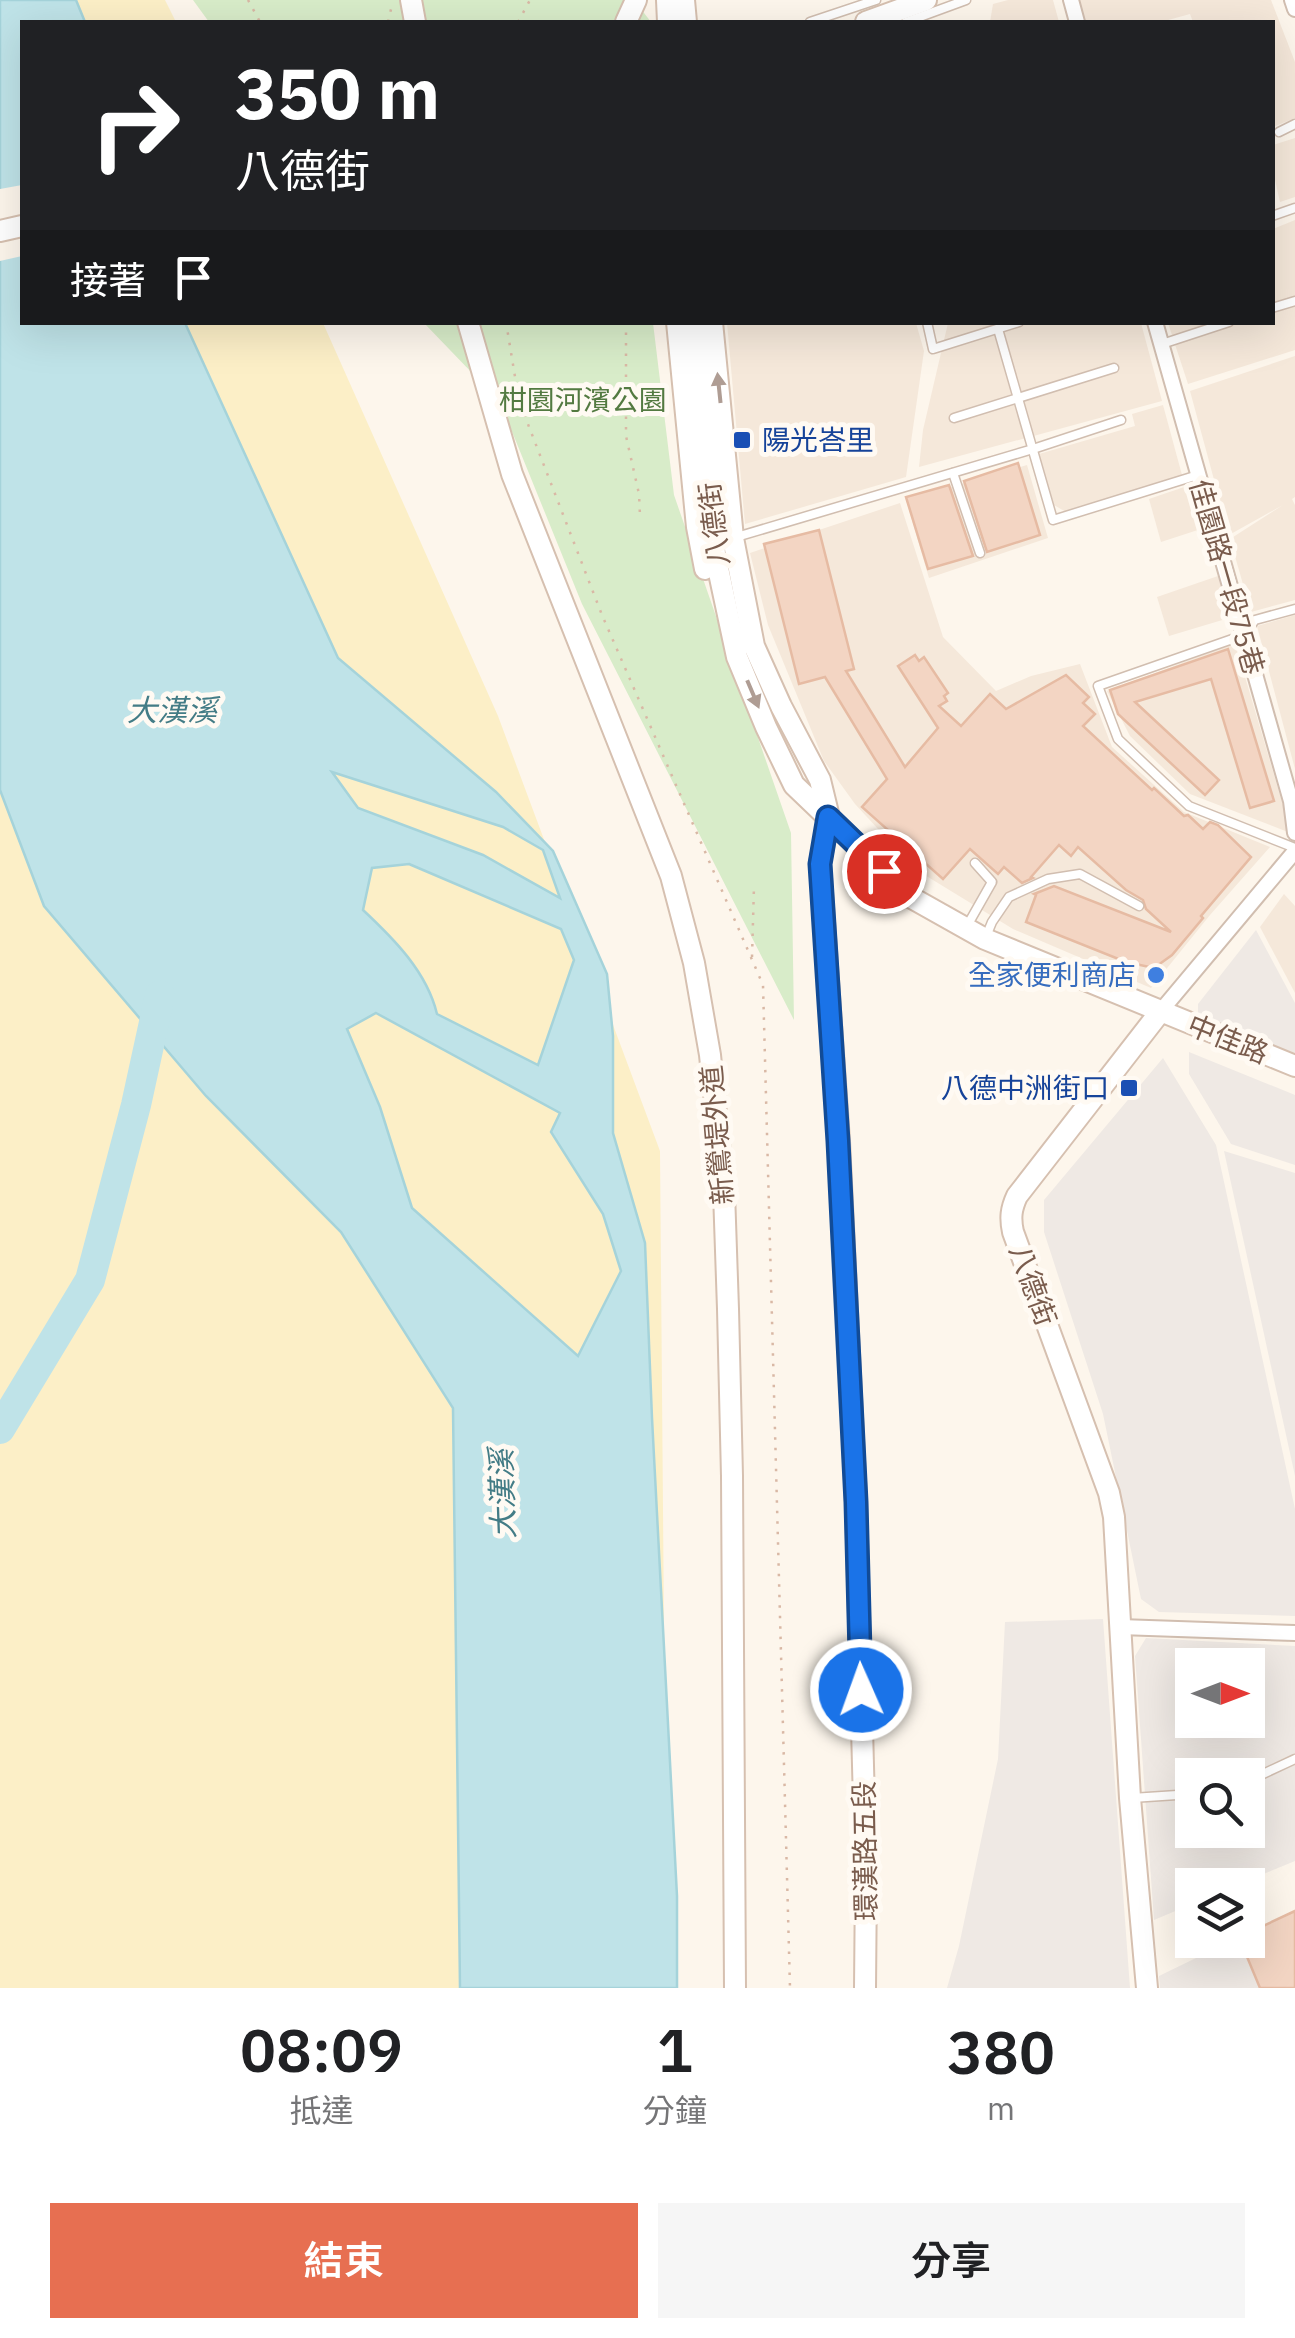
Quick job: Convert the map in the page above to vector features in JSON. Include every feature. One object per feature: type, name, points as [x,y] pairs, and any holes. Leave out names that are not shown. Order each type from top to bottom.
[{"type":"street","points":[[861,9],[926,0]]},
{"type":"street","points":[[1292,0],[1295,9]]},
{"type":"street","name":"新鶯堤外道","points":[[469,325],[512,474],[671,876],[694,963],[710,1055],[724,1192],[729,1346],[735,1988]]},
{"type":"street","points":[[676,325],[697,527],[710,596],[737,657]]},
{"type":"street","name":"八德街","points":[[694,325],[715,554],[737,657],[794,785],[912,898],[984,939],[1160,1012],[1016,1196],[1010,1218],[1109,1492],[1114,1517],[1130,1798],[1152,1964],[1147,1988]]},
{"type":"street","name":"八德街","points":[[712,325],[733,538],[754,646],[820,780],[828,817]]},
{"type":"street","name":"佳園路一段75巷","points":[[1156,325],[1290,801],[1295,832]]},
{"type":"street","name":"環漢路五段","points":[[828,817],[820,864],[855,1483],[866,1988]]},
{"type":"street","points":[[1160,1012],[1295,850]]},
{"type":"street","name":"中佳路","points":[[1160,1012],[1295,1066]]},
{"type":"street","points":[[1120,1627],[1295,1633]]},
{"type":"lane","points":[[818,20],[861,9],[876,0]]},
{"type":"lane","points":[[911,20],[966,0]]},
{"type":"lane","points":[[1278,132],[1295,124]]},
{"type":"lane","points":[[929,325],[933,349],[1011,325]]},
{"type":"lane","points":[[1161,345],[1220,325]]},
{"type":"lane","points":[[998,329],[1053,520],[1198,475]]},
{"type":"lane","points":[[954,418],[1114,368]]},
{"type":"lane","points":[[733,538],[1121,420]]},
{"type":"lane","points":[[954,472],[980,553]]},
{"type":"lane","points":[[1295,609],[1255,620],[1244,635],[1098,686],[1118,739],[1188,806],[1295,850]]},
{"type":"lane","points":[[965,928],[992,882],[975,864]]},
{"type":"lane","points":[[984,939],[1009,897],[1048,879],[1080,874],[1138,906]]},
{"type":"lane","points":[[1265,1773],[1295,1759]]},
{"type":"lane","points":[[1130,1798],[1175,1795]]},
{"type":"path","points":[[626,325],[626,436],[640,516]]},
{"type":"path","points":[[588,578],[597,574]]},
{"type":"path","points":[[752,958],[754,886]]},
{"type":"shaded area","points":[[1053,0],[1058,20],[990,20],[993,4]]},
{"type":"shaded area","points":[[1079,0],[1271,0],[1295,62],[1295,118],[1275,126],[1275,20],[1192,20],[1190,14],[1168,20],[1084,20]]},
{"type":"shaded area","points":[[1295,138],[1295,197],[1280,202],[1275,180],[1275,144]]},
{"type":"shaded area","points":[[1295,220],[1295,350],[1188,384],[1169,325],[1275,325],[1275,228]]},
{"type":"shaded area","name":"陽光峇里","points":[[727,325],[917,325],[924,351],[906,477],[745,524]]},
{"type":"shaded area","points":[[948,325],[1142,325],[1162,401],[919,467],[923,430]]},
{"type":"shaded area","points":[[1295,356],[1295,600],[1251,612],[1230,539],[1283,505],[1229,535],[1190,391]]},
{"type":"shaded area","points":[[1163,405],[1182,475],[1066,512],[1054,505],[1039,454],[1135,426],[1132,414]]},
{"type":"shaded area","points":[[1027,465],[1048,538],[929,578],[906,500]]},
{"type":"shaded area","points":[[1190,485],[1204,528],[1161,542],[1149,499]]},
{"type":"shaded area","points":[[900,503],[943,637],[996,691],[1031,676],[1080,664],[1112,747],[1184,812],[1270,847],[1151,988],[1013,929],[915,869],[855,804],[824,761],[768,625],[750,553]]},
{"type":"shaded area","points":[[1218,576],[1229,618],[1169,636],[1157,597]]},
{"type":"shaded area","points":[[1295,615],[1295,769],[1257,626]]},
{"type":"shaded area","points":[[1235,643],[1288,832],[1190,794],[1130,736],[1107,691]]},
{"type":"shaded area","points":[[1284,894],[1295,906],[1295,993],[1260,927]]},
{"type":"shaded area","points":[[1256,930],[1295,1003],[1295,1053],[1198,1020],[1198,1004]]},
{"type":"shaded area","points":[[1189,1052],[1295,1095],[1295,1165],[1231,1144],[1189,1074]]},
{"type":"shaded area","points":[[1163,1058],[1216,1145],[1295,1509],[1295,1616],[1159,1612],[1141,1599],[1103,1414],[1044,1232],[1044,1200]]},
{"type":"shaded area","points":[[1224,1151],[1295,1173],[1295,1476]]},
{"type":"shaded area","points":[[1103,1619],[1130,1988],[947,1988],[998,1759],[1005,1622]]},
{"type":"shaded area","points":[[1146,1638],[1295,1646],[1295,1861],[1265,1873],[1265,1868],[1175,1868],[1175,1911],[1154,1920],[1135,1656]]},
{"type":"shaded area","points":[[1295,1911],[1295,1988],[1160,1988],[1159,1976],[1196,1958],[1265,1958],[1265,1925]]},
{"type":"green space","points":[[193,0],[634,0],[649,20],[208,20]]},
{"type":"green space","name":"柑園河濱公園","points":[[426,325],[653,325],[674,495],[791,833],[794,1020],[582,604],[500,402]]},
{"type":"sand","points":[[0,0],[165,0],[175,20],[20,20],[20,325],[324,325],[498,716],[660,1151],[667,1988],[0,1988]]},
{"type":"water","name":"大漢溪","points":[[0,0],[76,0],[84,20],[20,20],[20,325],[186,325],[338,658],[496,792],[553,851],[607,974],[613,1036],[613,1133],[645,1243],[677,1896],[677,1988],[460,1988],[453,1408],[341,1232],[206,1096],[44,906],[0,790]],"holes":[[[332,772],[503,827],[543,850],[560,898],[483,855],[358,808]],[[409,864],[561,929],[574,960],[538,1065],[437,1014],[417,970],[363,910],[372,868]],[[376,1013],[560,1113],[551,1132],[603,1214],[621,1271],[578,1356],[412,1208],[380,1107],[347,1029]]]},
{"type":"pier","points":[[20,185],[20,256],[0,261],[0,189]]},
{"type":"building","points":[[1018,463],[1040,535],[987,552],[964,481]]},
{"type":"building","points":[[949,485],[973,556],[928,569],[906,497]]},
{"type":"building","points":[[819,530],[854,669],[846,671],[905,767],[938,728],[898,666],[915,655],[919,661],[924,657],[948,693],[944,696],[947,701],[939,706],[961,726],[990,694],[1006,709],[1066,675],[1089,697],[1083,703],[1095,714],[1083,726],[1184,816],[1188,815],[1203,829],[1210,822],[1218,825],[1251,857],[1172,955],[1154,968],[1126,962],[1026,922],[1034,894],[1054,886],[1171,932],[1146,909],[1143,900],[1078,847],[1071,856],[1059,845],[1033,878],[1022,883],[1004,867],[998,874],[970,849],[943,879],[862,807],[887,779],[825,677],[799,684],[764,544]]},
{"type":"building","points":[[1228,649],[1274,801],[1250,808],[1211,679],[1135,702],[1219,780],[1205,795],[1118,714],[1110,690]]},
{"type":"building","points":[[1295,1911],[1295,1988],[1260,1988],[1248,1958],[1265,1958],[1265,1925]]},
{"type":"waterway","points":[[0,1429],[90,1280],[160,995]]},
{"type":"place","name":"陽光峇里","points":[[742,440]]},
{"type":"place","name":"全家便利商店","points":[[1156,975]]},
{"type":"place","name":"八德中洲街口","points":[[1129,1088]]},
{"type":"route","points":[[861,1690],[856,1502],[820,864],[828,817],[884,871]]}]
